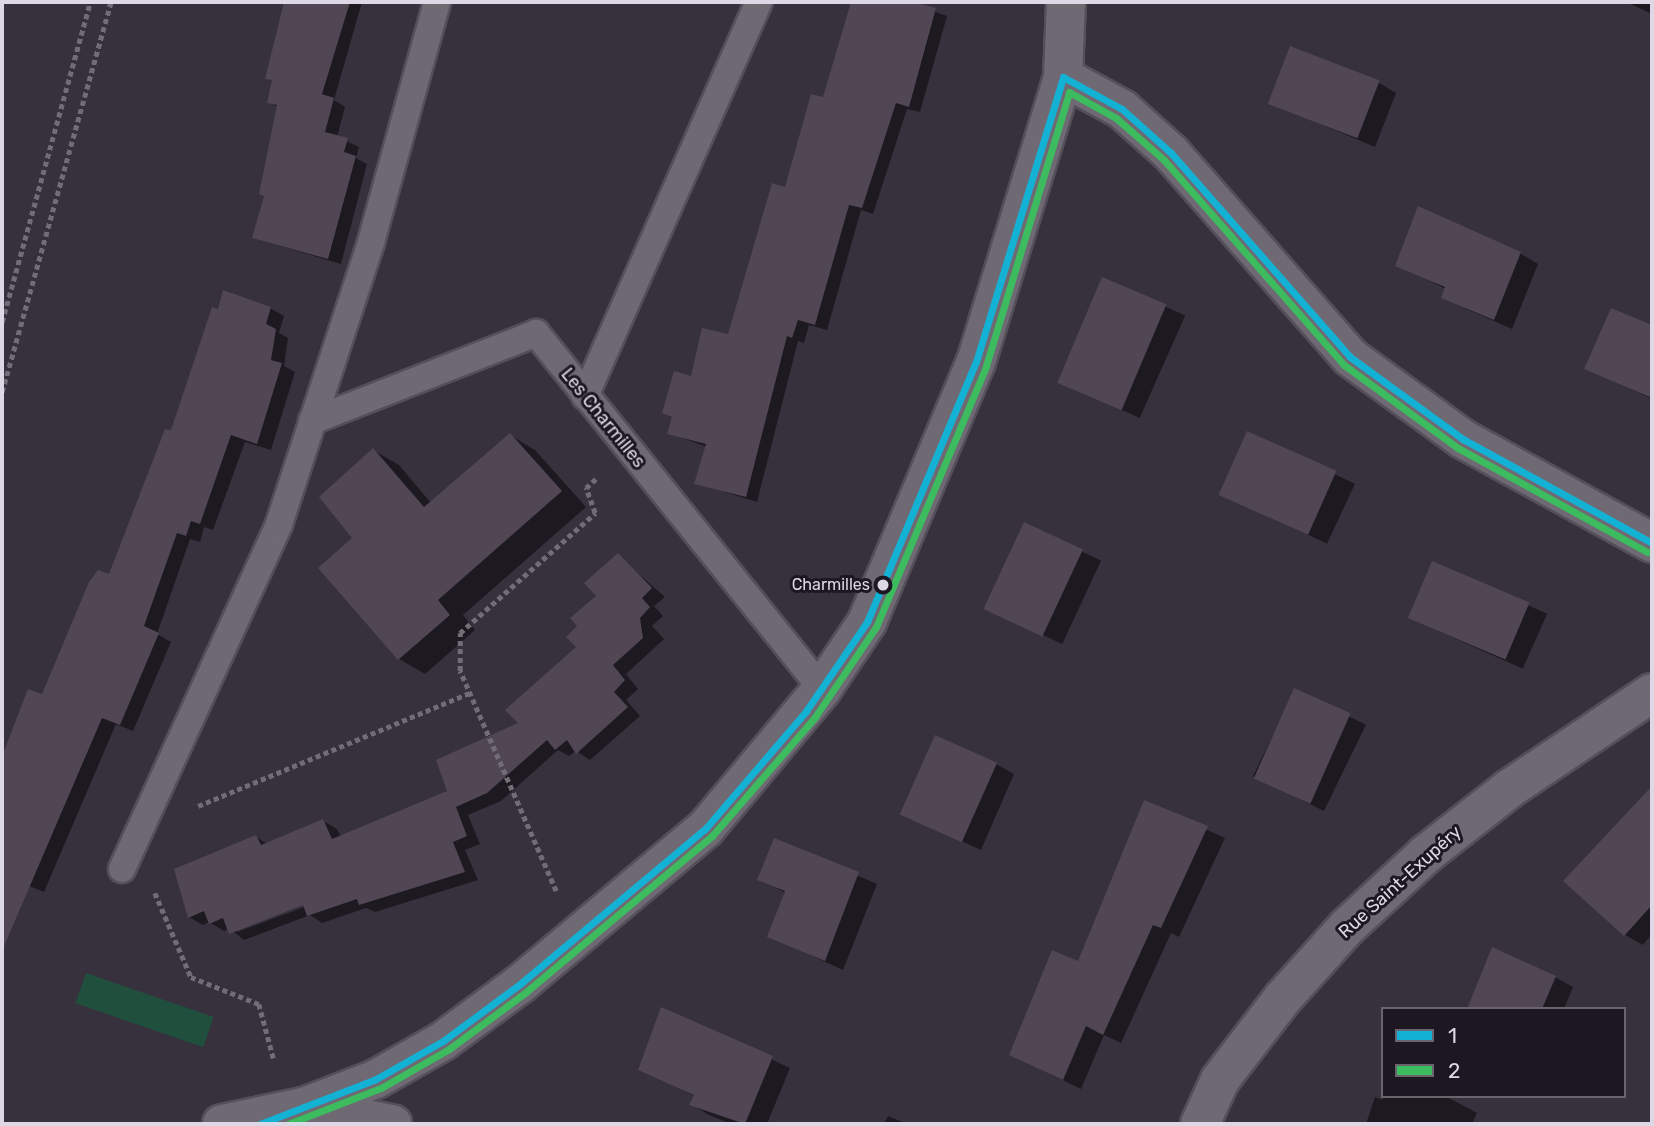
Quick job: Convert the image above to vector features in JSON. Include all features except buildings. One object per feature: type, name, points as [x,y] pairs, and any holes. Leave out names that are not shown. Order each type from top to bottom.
[{"type":"street","points":[[260,1124],[387,1073],[443,1041],[520,984],[705,828],[822,689],[867,622],[976,362],[1063,77],[1066,2]]},
{"type":"street","points":[[1063,77],[1122,109],[1171,153],[1350,357],[1463,439],[1652,543]]},
{"type":"street","name":"Rue Saint-Exupéry","points":[[1200,1124],[1220,1080],[1283,998],[1347,927],[1426,854],[1509,789],[1652,693]]},
{"type":"street","points":[[222,1124],[303,1107],[392,1124]]},
{"type":"lane","points":[[122,869],[279,524],[371,242],[437,2]]},
{"type":"lane","points":[[585,396],[759,2]]},
{"type":"lane","name":"Les Charmilles","points":[[312,421],[536,333],[822,689]]},
{"type":"path","points":[[2,322],[90,2]]},
{"type":"path","points":[[2,392],[111,2]]},
{"type":"path","points":[[558,896],[460,671],[460,633],[596,513],[586,488],[628,449]]},
{"type":"path","points":[[140,830],[469,693]]},
{"type":"path","points":[[122,869],[149,879],[191,977],[259,1004],[274,1060]]},
{"type":"green space","points":[[86,973],[214,1017],[203,1047],[76,1003]]},
{"type":"transit line","name":"1","points":[[1063,77],[1122,109],[1171,153],[1350,357],[1463,439],[1652,543]]},
{"type":"transit line","name":"1","points":[[260,1124],[376,1079],[443,1041],[520,984],[705,829],[806,711],[867,622],[976,362],[1063,77]]},
{"type":"transit line","name":"2","points":[[288,1124],[381,1088],[449,1049],[526,992],[712,836],[815,717],[876,627],[986,366],[1069,92],[1116,118],[1164,160],[1344,365],[1458,448],[1647,552]]},
{"type":"place","name":"Charmilles","points":[[883,585]]}]
